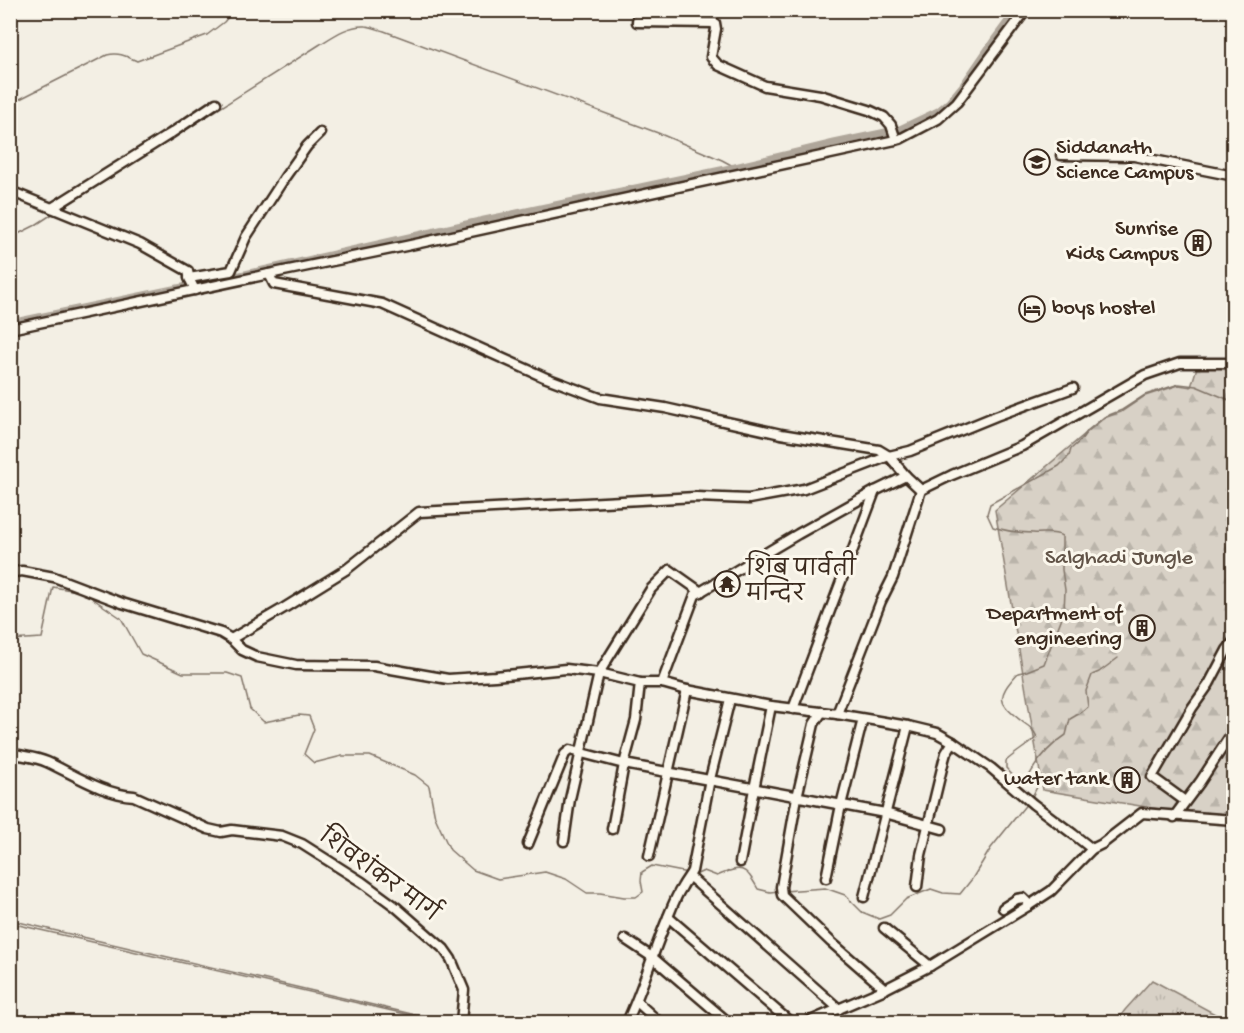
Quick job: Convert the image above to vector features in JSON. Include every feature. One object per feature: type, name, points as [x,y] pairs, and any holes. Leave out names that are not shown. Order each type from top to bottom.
[{"type":"street","points":[[638,10],[637,22],[715,23],[711,57],[718,65],[765,86],[820,95],[869,110],[884,117],[894,135],[900,139],[938,119],[957,102],[1026,10]]},
{"type":"street","points":[[56,210],[216,103]]},
{"type":"street","points":[[10,329],[192,284],[231,272],[246,237],[285,177],[320,132]]},
{"type":"street","points":[[192,284],[269,274],[406,246],[894,135]]},
{"type":"street","points":[[1060,155],[1134,156],[1233,176]]},
{"type":"street","points":[[10,191],[140,244],[188,271],[192,284]]},
{"type":"street","points":[[269,274],[274,284],[382,304],[544,377],[600,398],[665,408],[781,434],[879,450],[889,456],[921,490]]},
{"type":"street","points":[[837,714],[881,601],[893,577],[921,490],[1022,446],[1145,375],[1180,363],[1233,363]]},
{"type":"street","points":[[231,639],[346,569],[419,512],[696,497],[749,499],[804,489],[1073,388]]},
{"type":"street","points":[[662,683],[695,596],[798,534],[906,476]]},
{"type":"street","points":[[793,710],[875,491]]},
{"type":"street","points":[[564,841],[570,800],[599,673],[651,589],[670,570],[701,592]]},
{"type":"street","points":[[10,575],[22,571],[54,577],[122,603],[221,633],[242,650],[257,657],[296,665],[374,666],[448,679],[566,669],[640,682],[662,683],[730,699],[793,710],[837,714],[908,726],[937,734],[953,742],[991,768],[1030,802],[1092,849]]},
{"type":"street","points":[[1185,801],[1152,777],[1191,708],[1209,684],[1233,641]]},
{"type":"street","points":[[612,829],[624,764],[636,720],[640,682]]},
{"type":"street","points":[[649,856],[687,690]]},
{"type":"street","points":[[627,1023],[668,917],[683,885],[691,874],[710,779],[730,699]]},
{"type":"street","points":[[740,862],[771,706]]},
{"type":"street","points":[[822,712],[814,724],[797,797],[782,891],[831,942],[885,989]]},
{"type":"street","points":[[826,878],[841,805],[863,719]]},
{"type":"street","points":[[864,897],[908,726]]},
{"type":"street","points":[[1174,817],[1200,782],[1233,730]]},
{"type":"street","points":[[917,886],[928,824],[946,753],[953,742]]},
{"type":"street","points":[[528,844],[565,754],[570,750],[624,764],[885,813],[942,829]]},
{"type":"street","name":"शिवशंकर मार्ग","points":[[10,753],[44,761],[103,789],[123,796],[134,796],[208,829],[282,836],[302,844],[362,882],[396,907],[444,949],[464,990],[461,1023]]},
{"type":"street","points":[[811,1022],[930,966],[1028,906],[1051,891],[1092,849],[1142,813],[1233,820]]},
{"type":"street","points":[[691,874],[839,1008]]},
{"type":"street","points":[[1003,908],[1023,898],[1028,906]]},
{"type":"street","points":[[668,917],[790,1023]]},
{"type":"street","points":[[884,928],[930,966]]},
{"type":"street","points":[[625,939],[652,957],[728,1023]]},
{"type":"street","points":[[637,1002],[659,1023]]},
{"type":"green space","name":"Salghadi Jungle","points":[[1197,367],[1233,369],[1233,818],[1177,812],[1043,790],[995,510],[1104,418],[1121,412],[1145,396],[1179,385],[1191,387]]},
{"type":"green space","points":[[1152,980],[1215,1014],[1208,1022],[1116,1022]]},
{"type":"waterway","points":[[10,104],[107,55],[119,54],[137,61],[207,35],[224,22],[234,10]]},
{"type":"waterway","points":[[10,323],[245,274],[900,129],[938,111],[949,102],[1016,10]]},
{"type":"waterway","points":[[61,209],[329,39],[346,29],[359,26],[384,31],[658,133],[735,167]]},
{"type":"waterway","points":[[10,236],[34,226],[54,213]]},
{"type":"waterway","points":[[1031,799],[1038,785],[1029,776],[1022,781],[1014,777],[1006,768],[1006,761],[1037,737],[1032,729],[1009,710],[1005,705],[1003,695],[1018,673],[1044,664],[1064,612],[1062,536],[1052,533],[1008,531],[993,527],[987,514],[990,504],[1059,466],[1088,430],[1104,417],[1122,410],[1145,395],[1179,384],[1196,386],[1234,402]]},
{"type":"waterway","points":[[10,640],[42,638],[53,587],[83,592],[121,618],[141,654],[183,673],[227,673],[242,678],[250,709],[264,722],[299,715],[309,716],[314,729],[304,754],[314,763],[342,756],[370,756],[415,775],[429,786],[435,817],[450,850],[473,870],[498,879],[545,872],[566,879],[587,893],[624,897],[636,897],[643,892],[642,872],[652,866],[688,873]]},
{"type":"waterway","points":[[1029,776],[1044,753],[1066,735],[1070,719],[1088,707],[1086,691],[1092,675],[1118,658]]},
{"type":"waterway","points":[[784,891],[825,888],[845,895],[862,912],[879,919],[890,915],[906,899],[931,889],[943,893],[960,894],[991,848],[1028,802]]},
{"type":"waterway","points":[[693,874],[704,871],[717,876],[738,869],[746,872],[758,889],[770,892],[779,891]]},
{"type":"waterway","points":[[10,920],[446,1022]]},
{"type":"waterway","points":[[10,923],[440,1022]]},
{"type":"place","name":"Siddanath Science Campus","points":[[1037,162]]},
{"type":"place","name":"Sunrise Kids Campus","points":[[1198,243]]},
{"type":"place","name":"boys hostel","points":[[1032,309]]},
{"type":"place","name":"शिब पार्वती मन्दिर","points":[[727,584]]},
{"type":"place","name":"Department of engineering","points":[[1142,628]]},
{"type":"place","name":"water tank","points":[[1127,780]]}]
